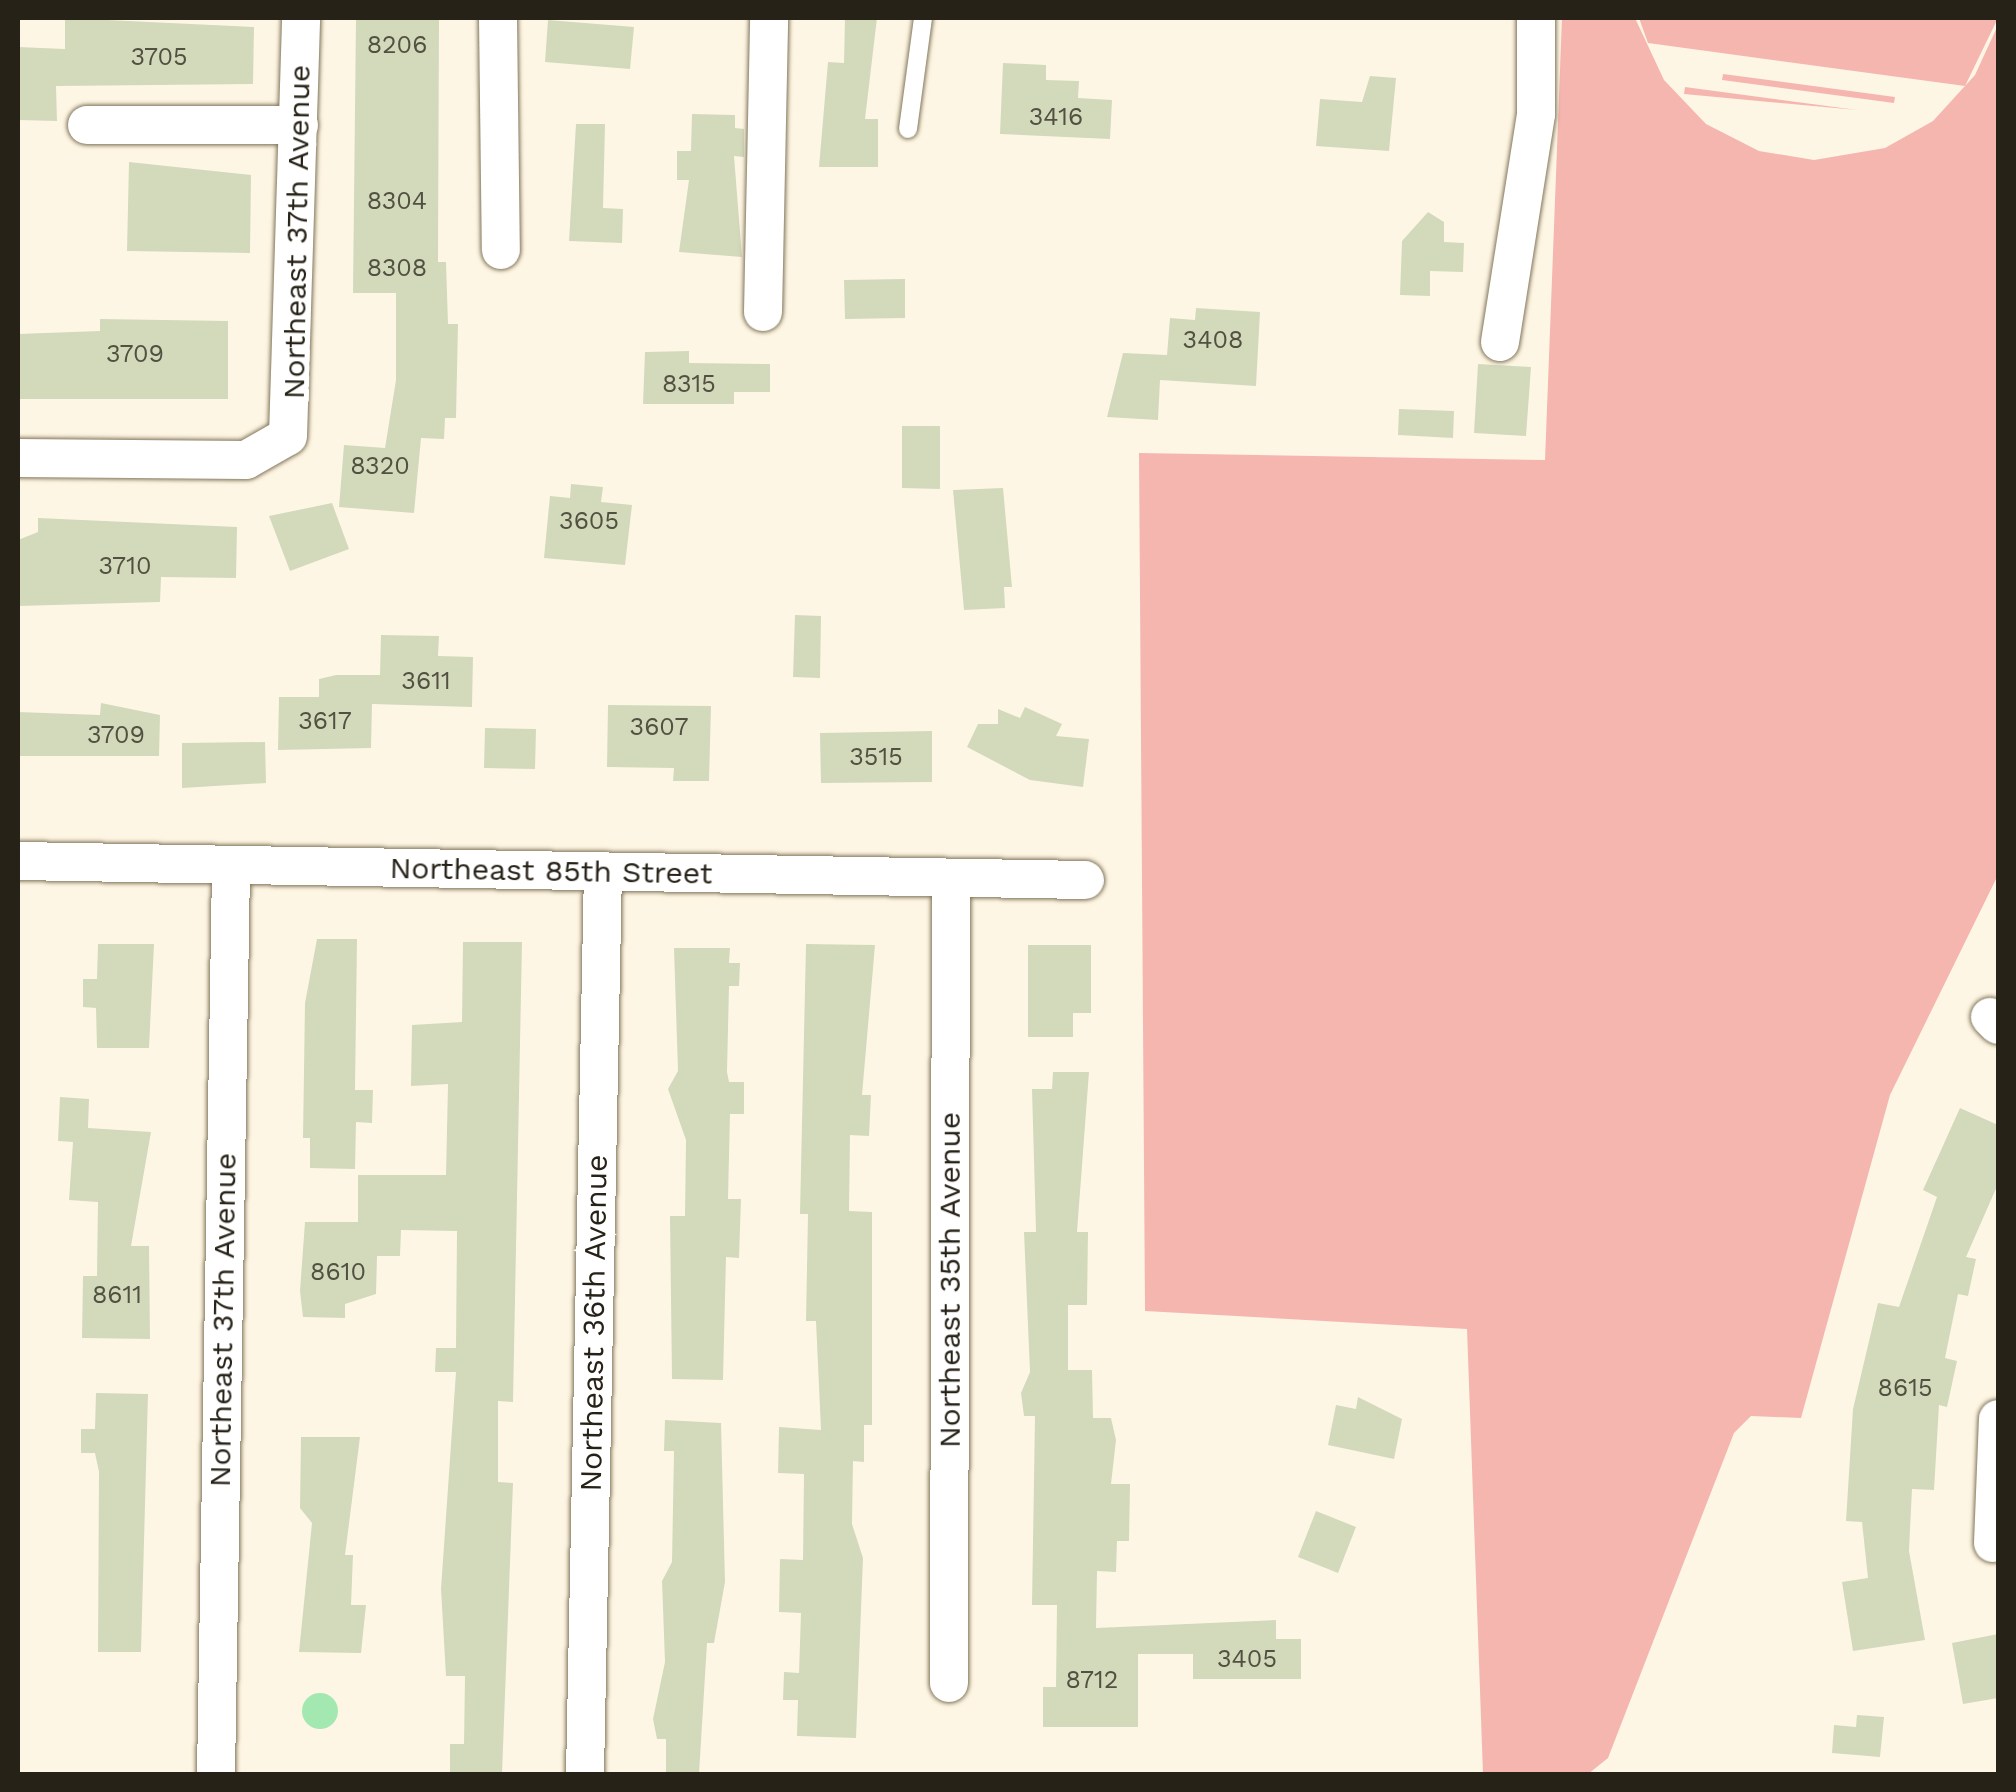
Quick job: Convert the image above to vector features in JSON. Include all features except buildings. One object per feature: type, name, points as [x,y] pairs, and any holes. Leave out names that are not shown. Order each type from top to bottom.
[{"type":"street","name":"Northeast 37th Avenue","points":[[18,458],[246,460],[282,444],[294,410],[300,18]]},
{"type":"street","points":[[498,18],[501,250]]},
{"type":"street","points":[[763,312],[769,18]]},
{"type":"street","points":[[1500,342],[1536,114],[1536,18]]},
{"type":"street","points":[[87,124],[299,125]]},
{"type":"street","name":"Northeast 85th Street","points":[[18,861],[1085,880]]},
{"type":"street","name":"Northeast 37th Avenue","points":[[216,1774],[231,865]]},
{"type":"street","name":"Northeast 36th Avenue","points":[[585,1774],[603,872]]},
{"type":"street","name":"Northeast 35th Avenue","points":[[949,1682],[951,878]]},
{"type":"street","points":[[1992,1543],[1998,1420]]},
{"type":"lane","points":[[908,130],[922,18]]},
{"type":"shaded area","points":[[1562,18],[1635,18],[1664,80],[1706,124],[1759,151],[1814,160],[1885,148],[1933,121],[1975,75],[1998,25],[1998,875],[1890,1095],[1801,1418],[1751,1416],[1734,1433],[1608,1758],[1588,1774],[1483,1774],[1467,1329],[1145,1311],[1139,453],[1545,460]]},
{"type":"shaded area","points":[[1639,18],[1998,18],[1965,86],[1648,43]]},
{"type":"shaded area","points":[[1723,74],[1895,97],[1894,103],[1722,80]]},
{"type":"shaded area","points":[[1685,87],[1857,110],[1684,94]]},
{"type":"shaded area","points":[[320,1693],[333,1698],[338,1711],[333,1724],[320,1729],[307,1724],[302,1711],[307,1698]]}]
